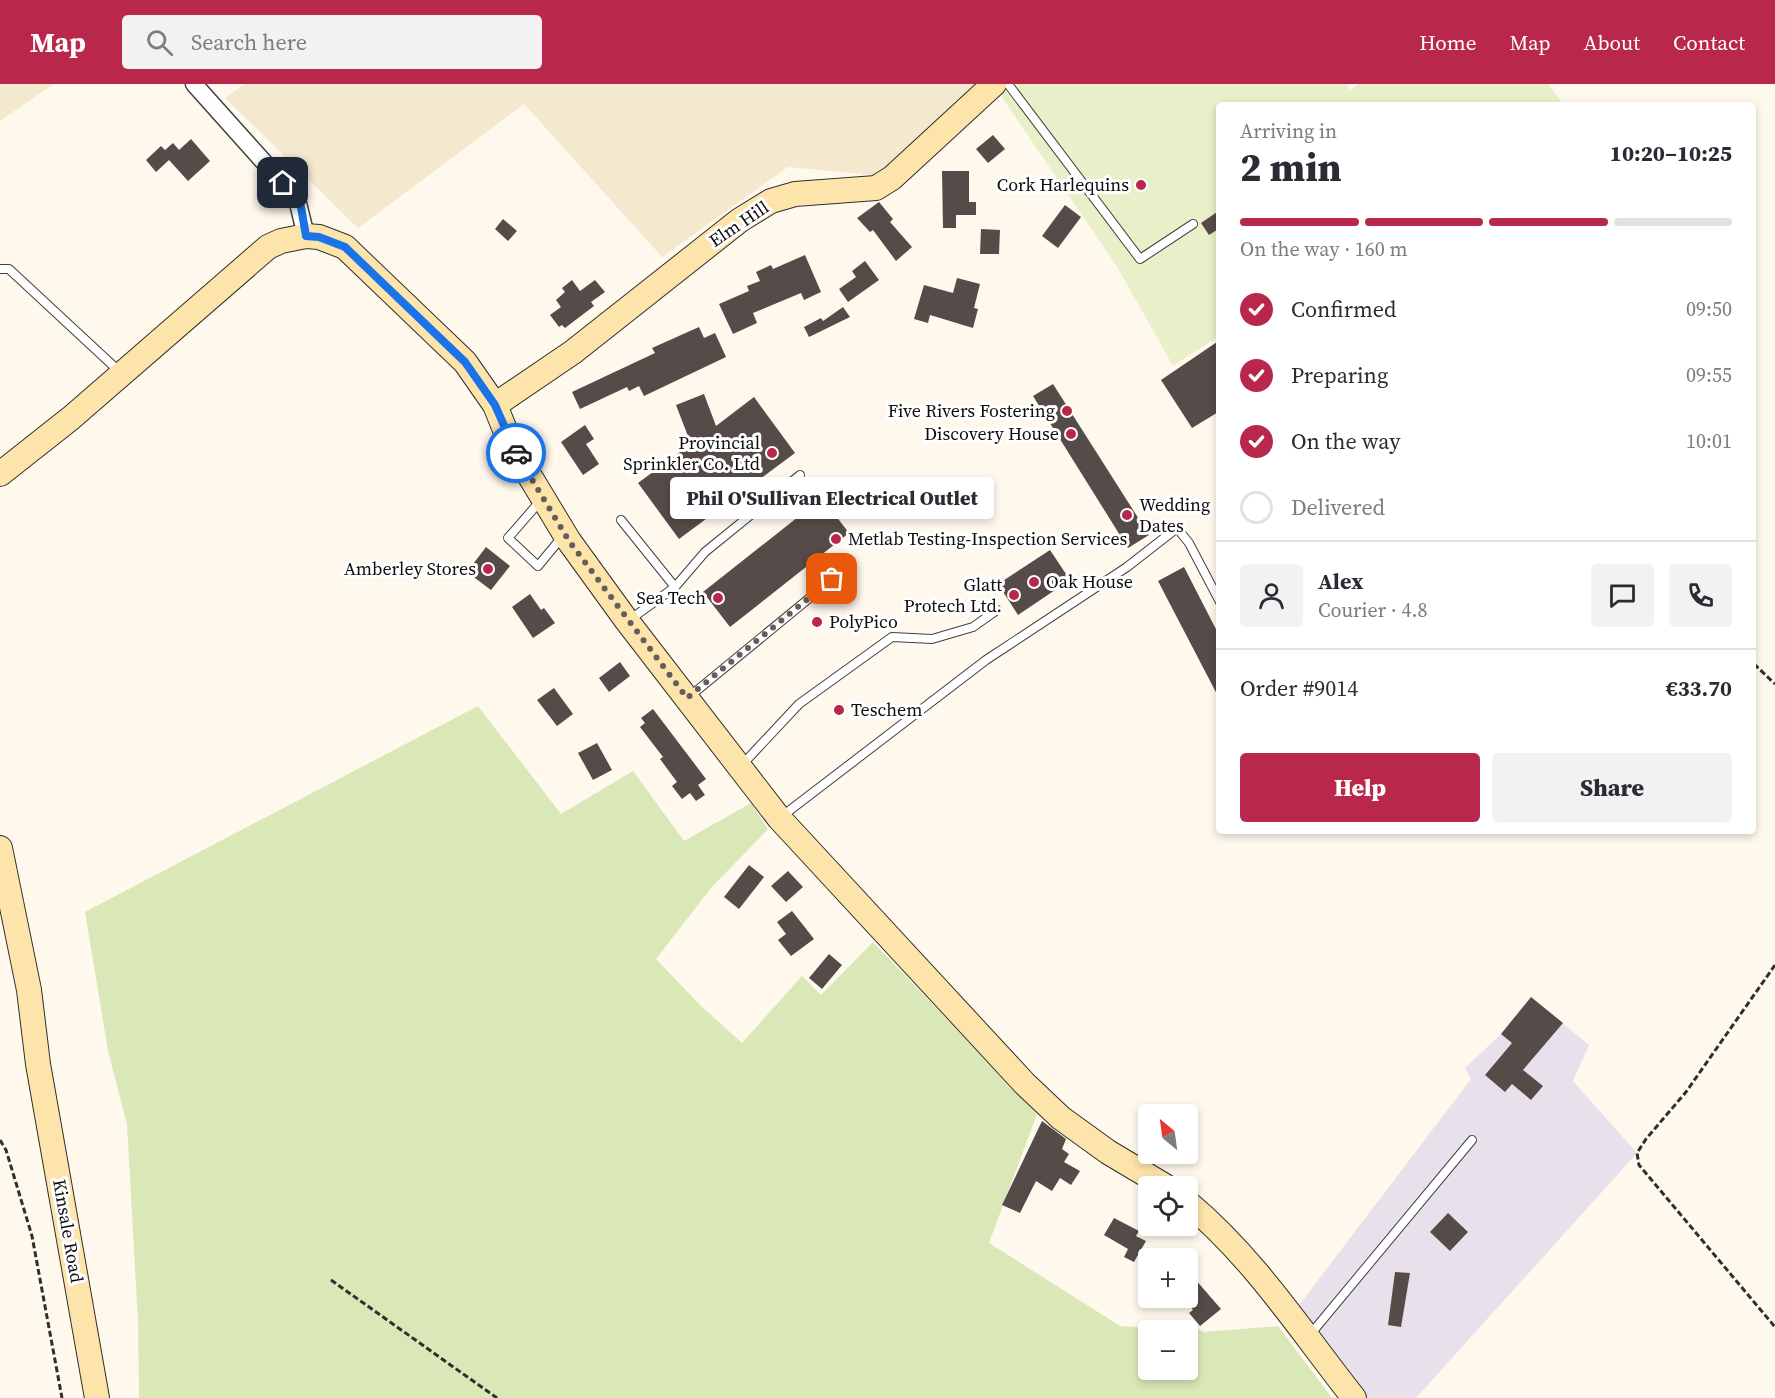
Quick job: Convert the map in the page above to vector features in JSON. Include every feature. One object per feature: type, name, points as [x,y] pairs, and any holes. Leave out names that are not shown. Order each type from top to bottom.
[{"type":"street","points":[[194,84],[297,199],[306,236]]},
{"type":"street","name":"Elm Hill","points":[[495,405],[573,352],[740,220],[771,201],[795,194],[876,188],[892,178],[994,84]]},
{"type":"street","points":[[0,474],[71,418],[256,256],[281,241],[306,236],[331,240],[345,247],[364,262],[465,362],[495,405],[511,445],[565,534],[627,621],[779,818],[1061,1118],[1108,1152],[1148,1176]]},
{"type":"street","name":"Kinsale Road","points":[[0,848],[29,990],[38,1064],[97,1398]]},
{"type":"street","name":"Kinsale Road","points":[[0,906],[14,977],[38,1064]]},
{"type":"street","points":[[1198,1211],[1219,1229],[1248,1260],[1354,1398]]},
{"type":"lane","points":[[1008,84],[1140,259],[1193,224]]},
{"type":"lane","points":[[0,269],[9,269],[122,374]]},
{"type":"lane","points":[[627,621],[675,587],[705,552],[800,475]]},
{"type":"lane","points":[[542,499],[508,538],[538,566],[565,534]]},
{"type":"lane","points":[[621,520],[675,587]]},
{"type":"lane","points":[[779,818],[986,660],[1127,567],[1177,528],[1189,543],[1216,594]]},
{"type":"lane","points":[[687,698],[851,564]]},
{"type":"lane","points":[[740,767],[799,704],[892,637],[932,639],[973,627],[997,610]]},
{"type":"lane","points":[[1307,1339],[1472,1140]]},
{"type":"path","points":[[1756,666],[1775,684]]},
{"type":"path","points":[[1775,965],[1686,1092],[1637,1153],[1639,1166],[1775,1327]]},
{"type":"path","points":[[0,1140],[6,1150],[32,1236],[62,1398]]},
{"type":"path","points":[[331,1280],[497,1398]]},
{"type":"shaded area","points":[[0,84],[54,84],[0,121]]},
{"type":"shaded area","points":[[245,84],[979,84],[882,176],[788,167],[662,257],[524,104],[358,228],[225,98]]},
{"type":"shaded area","points":[[1531,997],[1589,1045],[1573,1081],[1637,1153],[1416,1398],[1354,1398],[1290,1317],[1471,1079],[1465,1068],[1501,1034]]},
{"type":"green space","name":"Cork Harlequins","points":[[1011,84],[1346,84],[1351,90],[1358,84],[1548,84],[1562,102],[1216,102],[1216,338],[1173,366],[1116,265],[1001,96]]},
{"type":"green space","points":[[478,706],[561,814],[633,771],[684,841],[751,803],[768,829],[711,888],[656,959],[700,1005],[742,1043],[802,976],[821,995],[873,942],[1037,1114],[989,1243],[1120,1326],[1138,1327],[1138,1380],[1198,1380],[1198,1329],[1203,1332],[1278,1326],[1332,1398],[139,1398],[138,1321],[127,1124],[108,1051],[85,912]]},
{"type":"building","points":[[993,135],[1005,149],[988,163],[976,149]]},
{"type":"building","points":[[191,139],[210,161],[188,181],[169,160],[156,172],[146,160],[161,146],[165,150],[173,143],[179,150]]},
{"type":"building","points":[[942,171],[969,171],[969,202],[976,202],[976,215],[956,215],[956,228],[943,228]]},
{"type":"building","points":[[879,202],[893,219],[890,222],[912,247],[896,261],[873,230],[870,232],[857,218]]},
{"type":"building","points":[[1065,205],[1081,217],[1058,248],[1042,236]]},
{"type":"building","points":[[1216,213],[1216,231],[1209,235],[1201,223]]},
{"type":"building","points":[[503,219],[517,231],[508,241],[495,229]]},
{"type":"building","points":[[981,229],[1000,230],[999,254],[980,254]]},
{"type":"building","points":[[805,255],[821,292],[804,300],[801,293],[753,313],[757,323],[733,334],[719,304],[749,291],[747,286],[760,281],[756,272],[771,265],[773,269]]},
{"type":"building","points":[[865,261],[879,280],[848,302],[839,289],[856,277],[852,271]]},
{"type":"building","points":[[957,278],[980,284],[974,308],[978,309],[973,328],[930,315],[928,323],[914,319],[924,285],[953,293]]},
{"type":"building","points":[[572,280],[580,291],[595,280],[605,292],[591,302],[594,306],[565,328],[562,325],[559,327],[550,315],[561,307],[556,300],[565,292],[562,288]]},
{"type":"building","points":[[843,307],[850,317],[809,337],[804,327],[821,318],[823,321]]},
{"type":"building","points":[[699,327],[704,338],[715,333],[726,357],[644,396],[639,386],[629,391],[627,387],[580,409],[572,392],[655,353],[652,348]]},
{"type":"building","points":[[1216,343],[1216,413],[1192,428],[1161,380]]},
{"type":"building","points":[[1053,384],[1149,535],[1128,548],[1033,396]]},
{"type":"building","points":[[704,394],[716,426],[754,397],[795,453],[679,539],[638,483],[691,444],[676,405]]},
{"type":"building","points":[[585,425],[594,439],[586,444],[599,464],[583,475],[561,442]]},
{"type":"building","points":[[822,498],[849,533],[730,627],[703,592]]},
{"type":"building","name":"Amberley Stores","points":[[486,547],[510,566],[491,590],[467,572]]},
{"type":"building","name":"Oak House","points":[[1050,550],[1070,580],[1018,615],[998,584]]},
{"type":"building","points":[[1184,567],[1216,629],[1216,692],[1158,581]]},
{"type":"building","points":[[530,594],[541,610],[544,608],[555,623],[533,638],[512,607]]},
{"type":"building","points":[[620,662],[630,676],[609,692],[599,678]]},
{"type":"building","points":[[554,688],[573,714],[557,726],[537,700]]},
{"type":"building","points":[[653,709],[706,779],[698,785],[705,795],[696,801],[690,793],[682,799],[672,786],[677,782],[660,759],[663,757],[640,727],[645,723],[641,718]]},
{"type":"building","points":[[597,743],[612,770],[593,780],[578,753]]},
{"type":"building","points":[[749,865],[764,877],[739,909],[724,897]]},
{"type":"building","points":[[788,871],[803,887],[786,902],[771,886]]},
{"type":"building","points":[[792,911],[814,939],[791,956],[778,940],[786,934],[777,922]]},
{"type":"building","points":[[829,954],[842,965],[822,989],[809,978]]},
{"type":"building","points":[[1531,997],[1563,1023],[1523,1070],[1543,1086],[1531,1100],[1512,1084],[1505,1092],[1485,1075],[1512,1043],[1501,1034]]},
{"type":"building","points":[[1042,1121],[1066,1139],[1062,1149],[1069,1154],[1064,1162],[1080,1171],[1071,1185],[1060,1178],[1052,1191],[1036,1181],[1020,1213],[1002,1205]]},
{"type":"building","points":[[1448,1213],[1468,1232],[1450,1251],[1430,1232]]},
{"type":"building","points":[[1114,1218],[1138,1230],[1136,1236],[1146,1241],[1142,1248],[1138,1248],[1138,1255],[1134,1262],[1124,1257],[1128,1249],[1104,1235]]},
{"type":"building","points":[[1395,1272],[1410,1273],[1401,1327],[1388,1325]]},
{"type":"building","points":[[1198,1283],[1221,1309],[1200,1326],[1198,1320],[1195,1320],[1189,1313],[1193,1310],[1192,1308],[1198,1308]]},
{"type":"way so far","points":[[516,453],[569,541],[687,698],[832,579]]},
{"type":"place","name":"Cork Harlequins","points":[[1141,185]]},
{"type":"place","name":"Five Rivers Fostering","points":[[1067,411]]},
{"type":"place","name":"Discovery House","points":[[1071,434]]},
{"type":"place","name":"Provincial Sprinkler Co. Ltd","points":[[772,453]]},
{"type":"place","name":"Wedding Dates","points":[[1127,515]]},
{"type":"place","name":"Metlab Testing-Inspection Services","points":[[836,539]]},
{"type":"place","name":"Amberley Stores","points":[[488,569]]},
{"type":"place","name":"Phil O'Sullivan Electrical Outlet","points":[[832,579]]},
{"type":"place","name":"Oak House","points":[[1034,582]]},
{"type":"place","name":"Glatt Protech Ltd.","points":[[1014,595]]},
{"type":"place","name":"Sea Tech","points":[[718,598]]},
{"type":"place","name":"PolyPico","points":[[817,622]]},
{"type":"place","name":"Teschem","points":[[839,710]]},
{"type":"route","points":[[283,183],[301,207],[306,236],[331,240],[345,247],[364,262],[465,362],[495,405],[516,453]]}]
